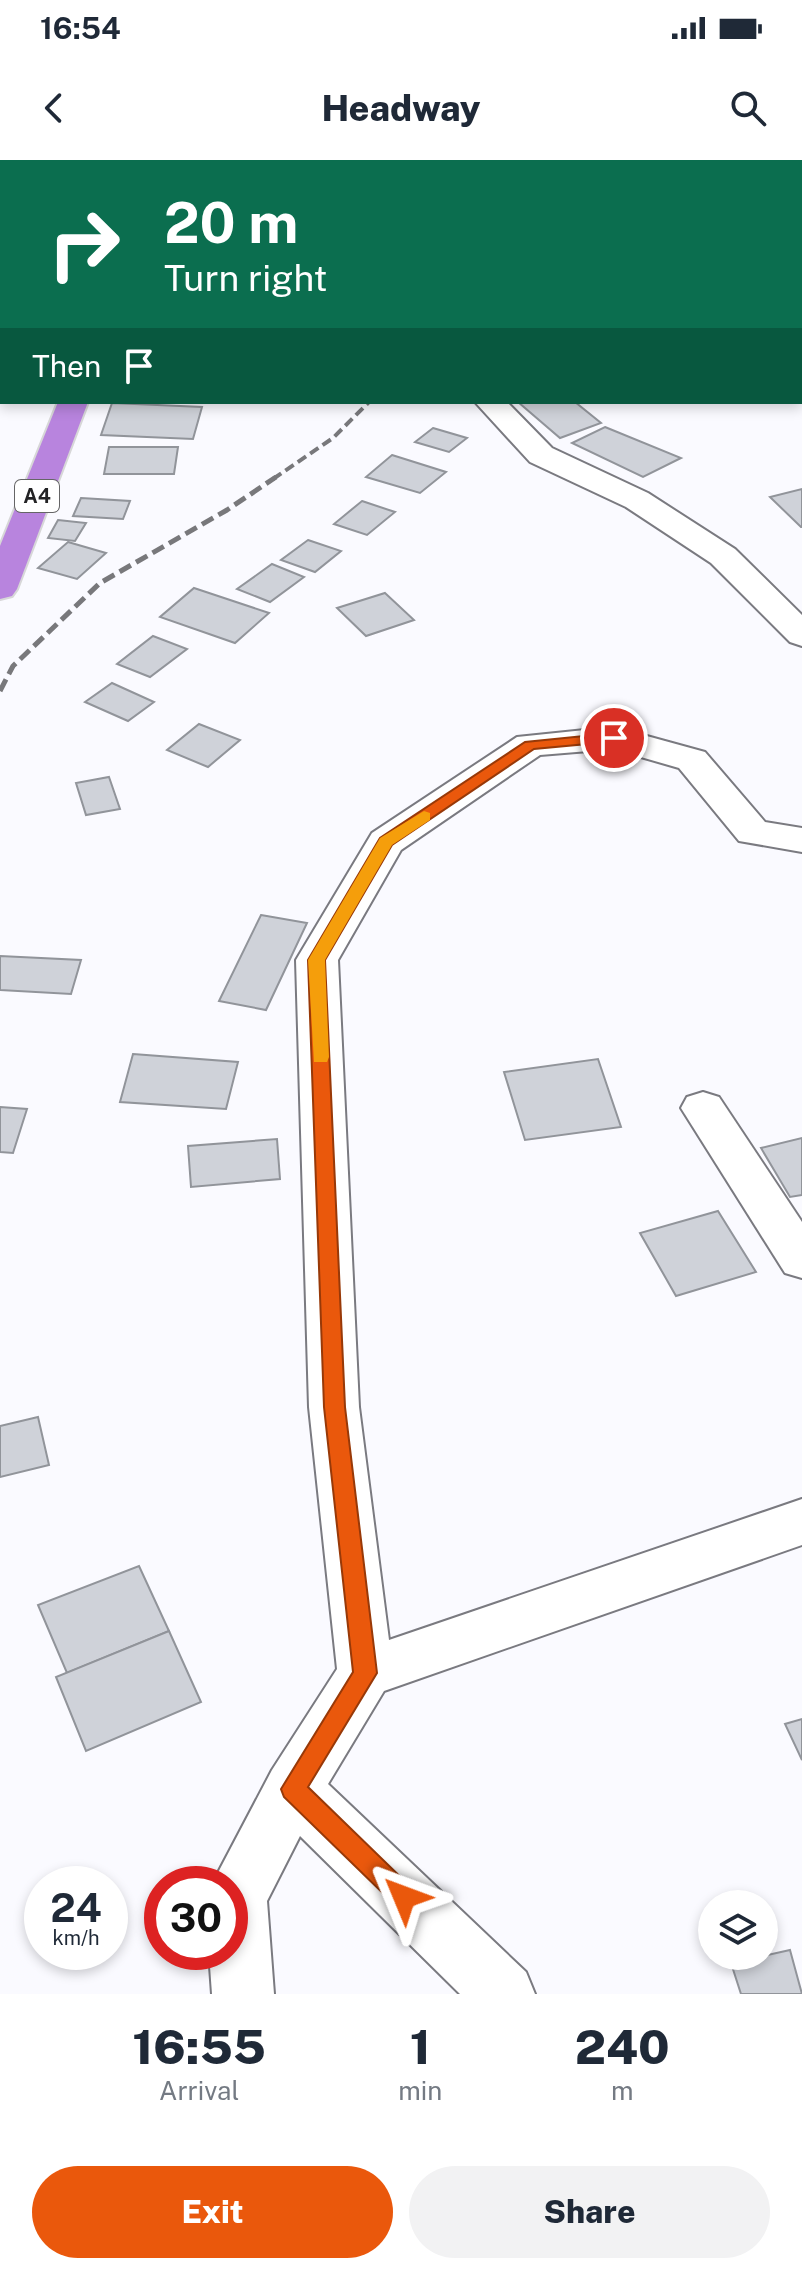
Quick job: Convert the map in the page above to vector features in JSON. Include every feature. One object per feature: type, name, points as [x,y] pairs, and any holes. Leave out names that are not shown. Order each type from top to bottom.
[{"type":"highway","name":"A4","points":[[0,589],[72,404]]},
{"type":"street","points":[[492,404],[541,455],[637,500],[723,556],[802,635]]},
{"type":"street","points":[[243,1994],[236,1898],[293,1789],[365,1673],[334,1407],[317,960],[386,842],[530,745],[614,738],[692,760],[753,832],[802,840]]},
{"type":"street","points":[[703,1108],[802,1260]]},
{"type":"street","points":[[365,1673],[802,1522]]},
{"type":"street","points":[[293,1789],[504,1994]]},
{"type":"building","points":[[112,404],[202,407],[193,439],[101,435]]},
{"type":"building","points":[[520,404],[577,404],[601,423],[560,438]]},
{"type":"building","points":[[605,427],[681,458],[643,477],[572,443]]},
{"type":"building","points":[[433,428],[467,438],[449,452],[415,442]]},
{"type":"building","points":[[109,447],[178,447],[174,474],[104,474]]},
{"type":"building","points":[[392,455],[446,472],[420,493],[366,477]]},
{"type":"building","points":[[802,489],[802,527],[801,527],[770,497]]},
{"type":"building","points":[[81,498],[130,501],[123,519],[73,516]]},
{"type":"building","points":[[362,501],[395,512],[367,535],[334,524]]},
{"type":"building","points":[[58,520],[86,523],[75,541],[48,538]]},
{"type":"building","points":[[308,540],[341,551],[315,572],[281,560]]},
{"type":"building","points":[[68,542],[106,553],[77,579],[38,568]]},
{"type":"building","points":[[272,564],[304,577],[270,602],[237,589]]},
{"type":"building","points":[[194,588],[269,613],[235,643],[160,617]]},
{"type":"building","points":[[385,593],[414,620],[366,636],[337,608]]},
{"type":"building","points":[[153,636],[187,649],[150,677],[117,664]]},
{"type":"building","points":[[112,683],[154,702],[128,721],[85,702]]},
{"type":"building","points":[[199,724],[240,740],[208,767],[167,750]]},
{"type":"building","points":[[109,777],[120,809],[86,815],[76,783]]},
{"type":"building","points":[[261,915],[307,923],[266,1010],[219,1001]]},
{"type":"building","points":[[0,956],[81,960],[71,994],[0,990]]},
{"type":"building","points":[[133,1054],[238,1062],[226,1109],[120,1102]]},
{"type":"building","points":[[598,1059],[621,1127],[525,1140],[504,1072]]},
{"type":"building","points":[[0,1107],[27,1109],[13,1153],[0,1152]]},
{"type":"building","points":[[802,1138],[802,1195],[790,1197],[761,1148]]},
{"type":"building","points":[[277,1139],[280,1179],[191,1187],[188,1146]]},
{"type":"building","points":[[718,1211],[756,1272],[676,1296],[640,1233]]},
{"type":"building","points":[[38,1417],[49,1465],[0,1477],[0,1426]]},
{"type":"building","points":[[139,1566],[169,1631],[67,1673],[38,1605]]},
{"type":"building","points":[[169,1631],[201,1702],[86,1751],[56,1677]]},
{"type":"building","points":[[802,1719],[802,1760],[785,1724]]},
{"type":"building","points":[[790,1950],[802,1994],[741,1994],[733,1970],[778,1970],[778,1953]]},
{"type":"railway","points":[[273,479],[333,438],[367,404]]},
{"type":"railway","points":[[0,691],[13,666],[100,583],[227,510],[276,477]]},
{"type":"slow traffic","points":[[320,1057],[317,960],[386,842],[424,816]]},
{"type":"route","points":[[404,1897],[293,1789],[365,1673],[334,1407],[317,960],[386,842],[530,745],[614,738]]}]
